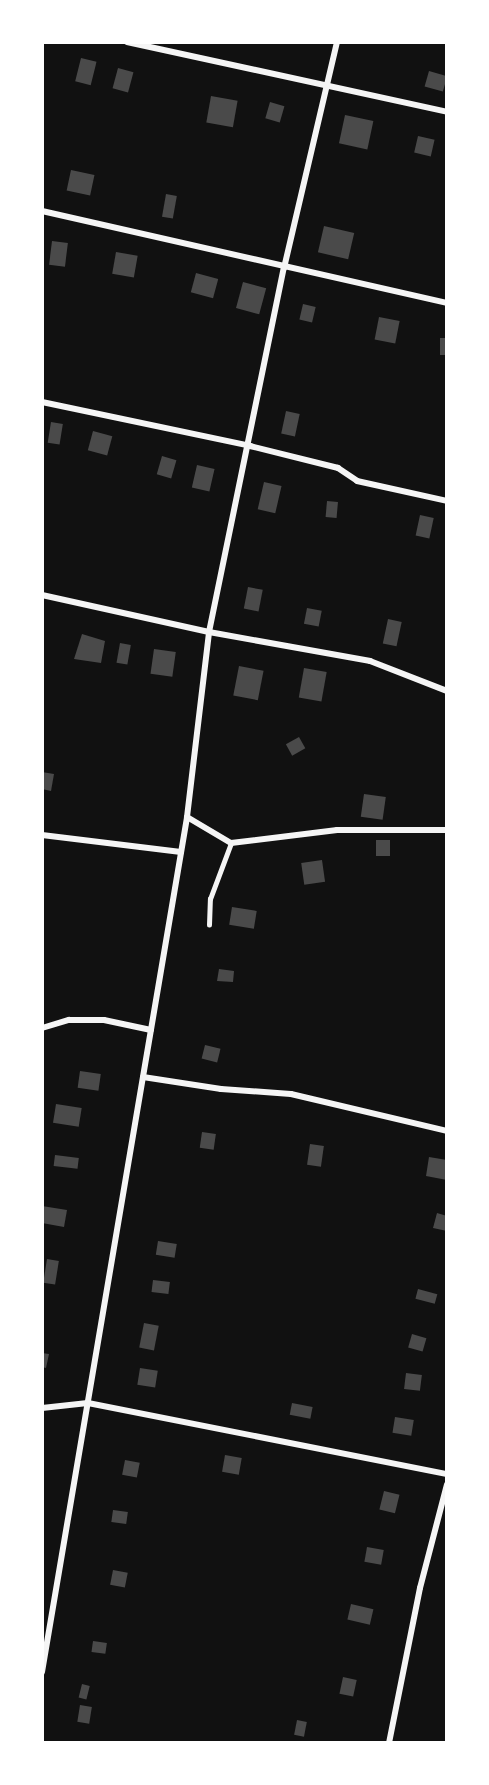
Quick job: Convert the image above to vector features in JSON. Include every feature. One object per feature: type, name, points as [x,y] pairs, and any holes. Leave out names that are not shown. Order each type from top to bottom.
[{"type":"street","points":[[126,42],[447,112]]},
{"type":"street","points":[[42,1672],[187,817],[209,632],[250,446],[284,268],[337,42]]},
{"type":"street","points":[[42,211],[284,268],[447,303]]},
{"type":"street","points":[[42,402],[250,446],[338,468],[357,481],[447,501]]},
{"type":"street","points":[[42,595],[209,632],[370,661],[447,692]]},
{"type":"street","points":[[187,817],[231,843],[337,830],[447,830]]},
{"type":"street","points":[[42,835],[181,852]]},
{"type":"street","points":[[42,1028],[69,1020],[104,1020],[151,1030]]},
{"type":"street","points":[[143,1077],[222,1089],[291,1094],[447,1131]]},
{"type":"street","points":[[42,1408],[88,1403],[447,1474]]},
{"type":"street","points":[[389,1743],[420,1588],[447,1484]]},
{"type":"lane","points":[[209,925],[210,899],[231,843]]},
{"type":"building","points":[[81,58],[97,62],[91,85],[75,81]]},
{"type":"building","points":[[118,68],[133,72],[128,92],[113,88]]},
{"type":"building","points":[[429,71],[447,76],[443,92],[425,86]]},
{"type":"building","points":[[211,96],[238,101],[233,127],[206,123]]},
{"type":"building","points":[[270,102],[284,106],[280,122],[265,118]]},
{"type":"building","points":[[345,115],[373,121],[367,149],[339,143]]},
{"type":"building","points":[[418,136],[435,140],[431,156],[414,153]]},
{"type":"building","points":[[71,170],[94,175],[90,196],[67,191]]},
{"type":"building","points":[[166,194],[177,196],[173,219],[162,217]]},
{"type":"building","points":[[324,226],[354,233],[348,259],[318,252]]},
{"type":"building","points":[[52,241],[68,243],[65,267],[49,265]]},
{"type":"building","points":[[116,252],[138,256],[134,277],[112,274]]},
{"type":"building","points":[[196,273],[218,279],[213,298],[191,292]]},
{"type":"building","points":[[243,282],[266,288],[259,314],[236,308]]},
{"type":"building","points":[[303,304],[316,307],[312,323],[299,320]]},
{"type":"building","points":[[379,317],[400,321],[395,344],[375,340]]},
{"type":"building","points":[[440,338],[447,338],[447,355],[440,355]]},
{"type":"building","points":[[286,411],[300,414],[295,436],[281,433]]},
{"type":"building","points":[[51,422],[63,424],[60,445],[48,443]]},
{"type":"building","points":[[93,431],[112,436],[107,455],[88,450]]},
{"type":"building","points":[[162,456],[176,460],[171,478],[157,474]]},
{"type":"building","points":[[197,465],[215,469],[209,491],[192,487]]},
{"type":"building","points":[[264,482],[282,486],[275,513],[258,509]]},
{"type":"building","points":[[327,501],[338,502],[337,518],[326,517]]},
{"type":"building","points":[[420,515],[434,518],[429,538],[416,536]]},
{"type":"building","points":[[248,587],[263,590],[259,611],[244,609]]},
{"type":"building","points":[[307,608],[322,611],[319,627],[304,624]]},
{"type":"building","points":[[388,619],[402,622],[396,646],[383,643]]},
{"type":"building","points":[[82,634],[105,641],[101,663],[74,659]]},
{"type":"building","points":[[120,643],[131,645],[127,665],[117,663]]},
{"type":"building","points":[[154,649],[176,652],[172,677],[151,674]]},
{"type":"building","points":[[239,666],[264,671],[258,700],[233,695]]},
{"type":"building","points":[[304,668],[327,672],[321,702],[299,698]]},
{"type":"building","points":[[299,737],[305,748],[292,756],[286,744]]},
{"type":"building","points":[[42,772],[54,774],[51,791],[42,789]]},
{"type":"building","points":[[364,794],[386,797],[383,820],[361,817]]},
{"type":"building","points":[[376,840],[390,840],[390,856],[376,856]]},
{"type":"building","points":[[322,860],[325,882],[304,885],[301,863]]},
{"type":"building","points":[[232,907],[257,911],[254,929],[229,925]]},
{"type":"building","points":[[219,969],[234,971],[233,982],[217,981]]},
{"type":"building","points":[[205,1045],[221,1049],[217,1062],[202,1059]]},
{"type":"building","points":[[80,1071],[101,1074],[98,1091],[78,1088]]},
{"type":"building","points":[[56,1104],[82,1108],[79,1127],[53,1123]]},
{"type":"building","points":[[202,1132],[216,1134],[214,1150],[200,1148]]},
{"type":"building","points":[[310,1144],[324,1146],[321,1167],[307,1165]]},
{"type":"building","points":[[55,1155],[79,1158],[77,1169],[54,1166]]},
{"type":"building","points":[[429,1157],[447,1160],[447,1180],[426,1176]]},
{"type":"building","points":[[42,1206],[67,1210],[64,1227],[42,1223]]},
{"type":"building","points":[[437,1213],[447,1216],[447,1231],[433,1228]]},
{"type":"building","points":[[158,1241],[177,1244],[175,1258],[156,1255]]},
{"type":"building","points":[[47,1259],[59,1261],[55,1285],[43,1283]]},
{"type":"building","points":[[153,1280],[170,1282],[168,1294],[152,1292]]},
{"type":"building","points":[[418,1289],[437,1294],[435,1304],[415,1299]]},
{"type":"building","points":[[144,1323],[159,1326],[154,1350],[139,1348]]},
{"type":"building","points":[[412,1334],[426,1338],[423,1352],[408,1347]]},
{"type":"building","points":[[42,1353],[49,1354],[46,1368],[42,1367]]},
{"type":"building","points":[[140,1368],[158,1371],[155,1388],[137,1385]]},
{"type":"building","points":[[406,1373],[422,1375],[420,1391],[404,1389]]},
{"type":"building","points":[[292,1403],[313,1407],[310,1419],[290,1415]]},
{"type":"building","points":[[395,1417],[414,1420],[411,1436],[392,1433]]},
{"type":"building","points":[[225,1455],[242,1458],[239,1475],[222,1472]]},
{"type":"building","points":[[125,1460],[140,1463],[137,1478],[122,1475]]},
{"type":"building","points":[[384,1491],[400,1495],[395,1513],[379,1509]]},
{"type":"building","points":[[113,1510],[128,1512],[126,1524],[111,1522]]},
{"type":"building","points":[[367,1547],[384,1550],[381,1565],[364,1562]]},
{"type":"building","points":[[113,1570],[128,1573],[125,1588],[110,1585]]},
{"type":"building","points":[[351,1604],[373,1609],[370,1625],[347,1620]]},
{"type":"building","points":[[93,1641],[107,1643],[105,1654],[91,1652]]},
{"type":"building","points":[[343,1677],[357,1680],[353,1697],[339,1694]]},
{"type":"building","points":[[82,1684],[90,1686],[86,1700],[79,1698]]},
{"type":"building","points":[[80,1705],[92,1707],[89,1724],[77,1722]]},
{"type":"building","points":[[297,1720],[307,1722],[304,1737],[294,1735]]}]
